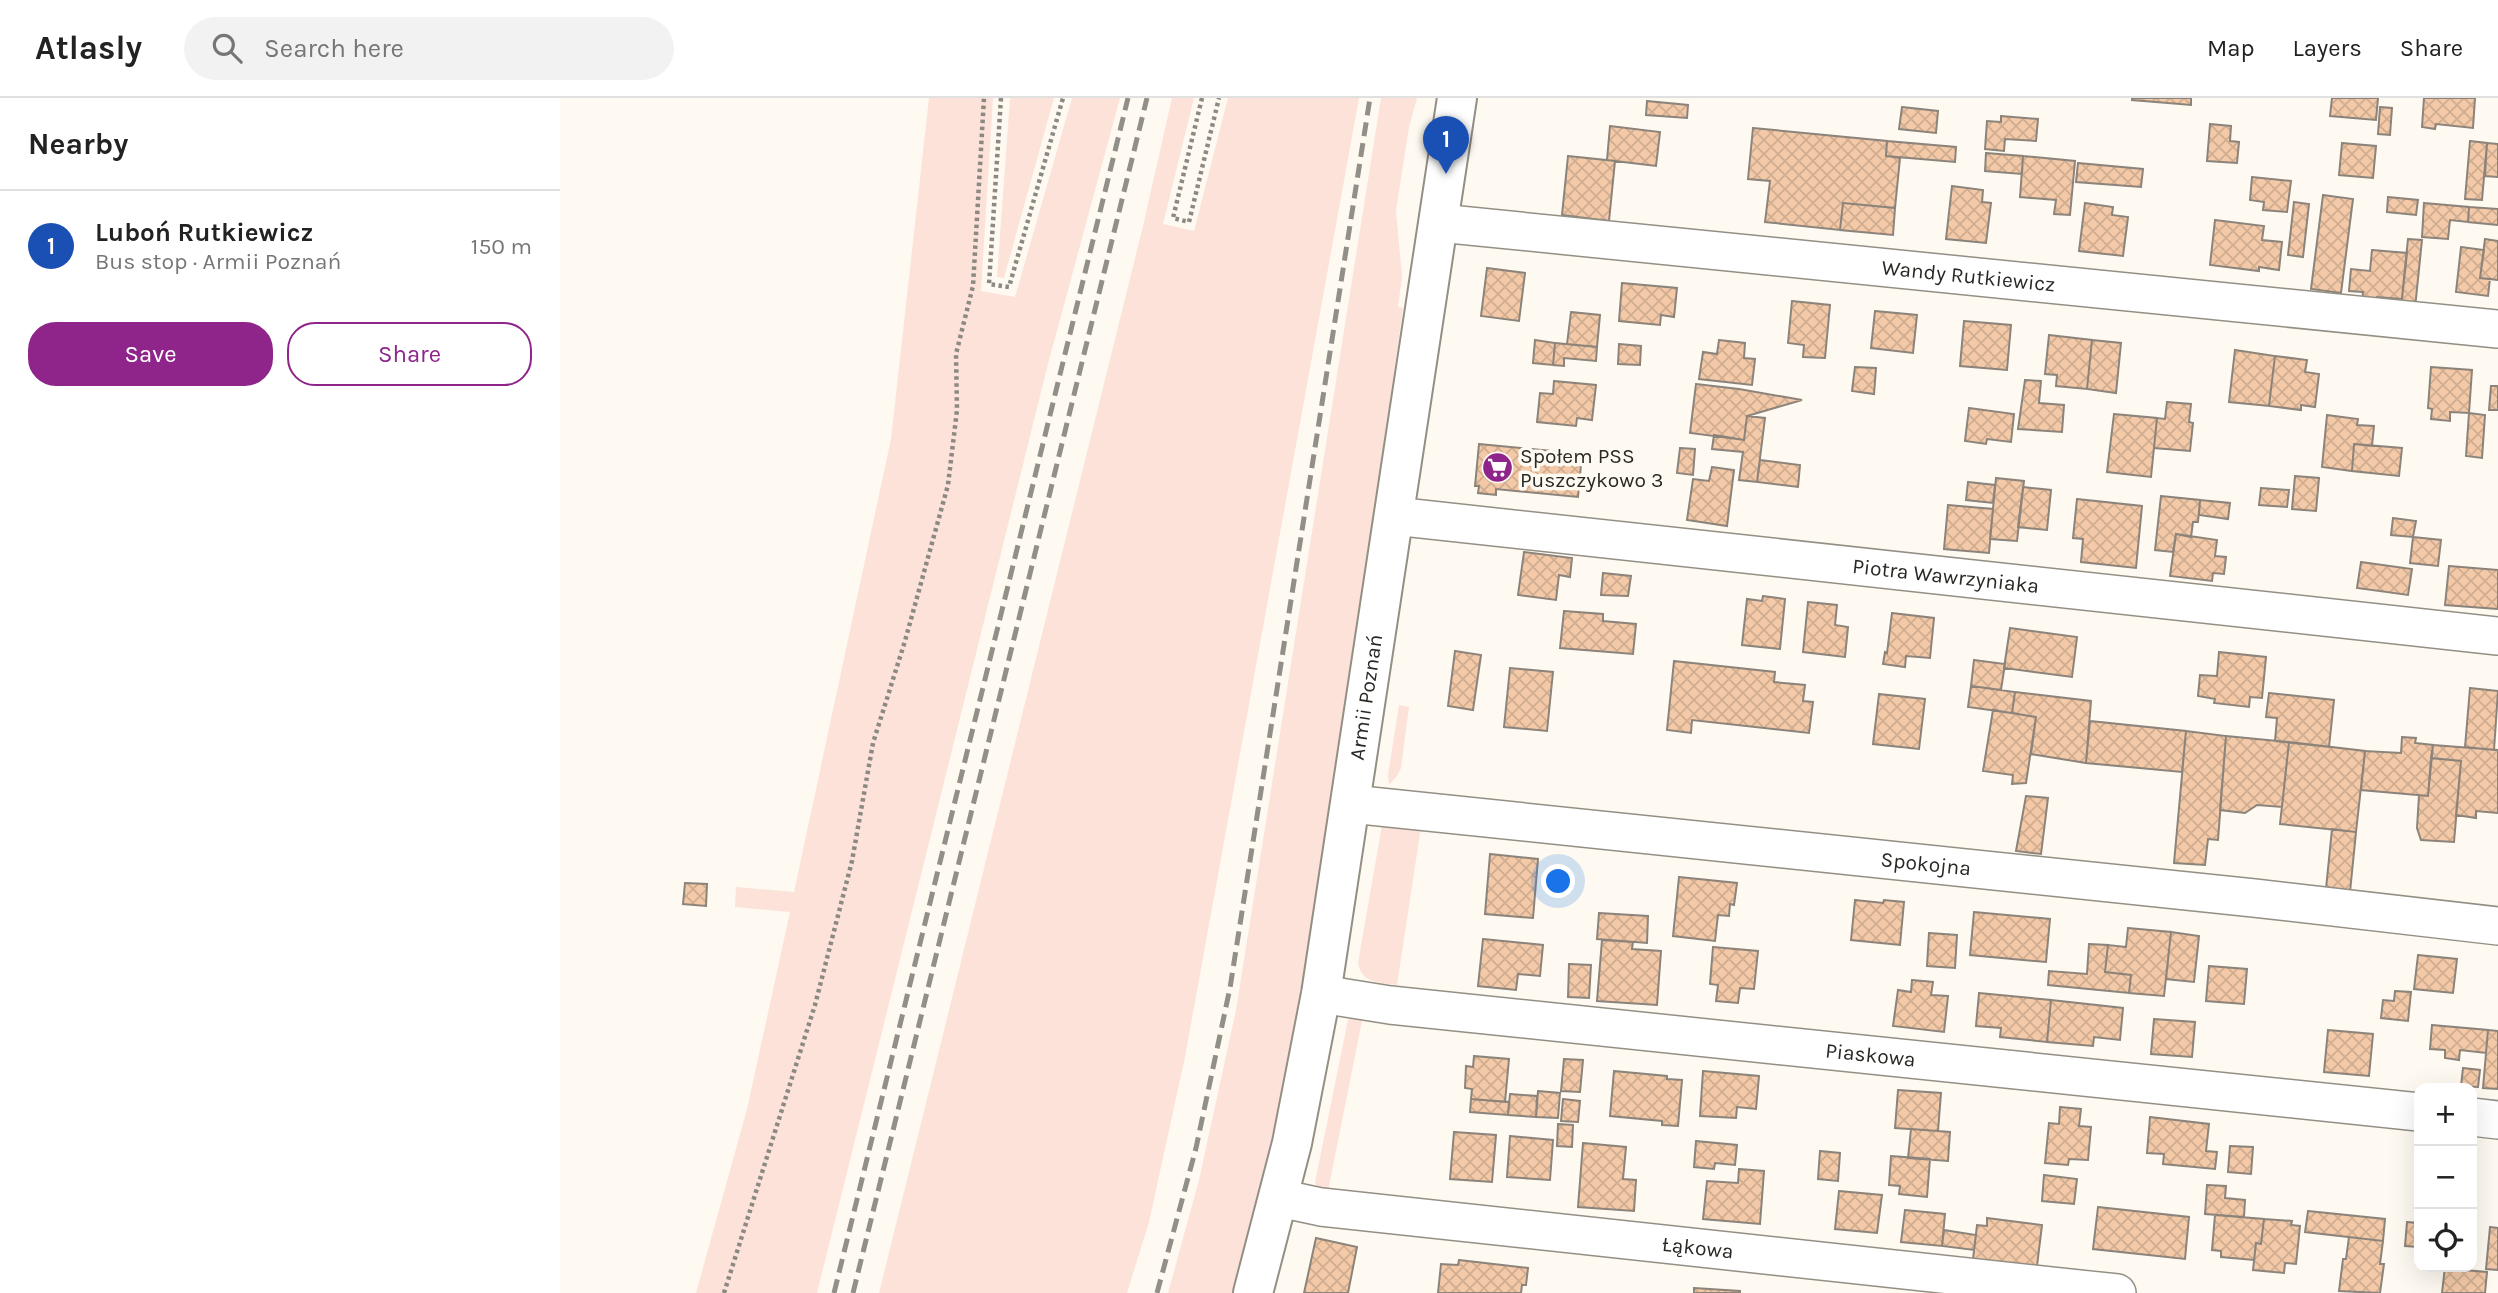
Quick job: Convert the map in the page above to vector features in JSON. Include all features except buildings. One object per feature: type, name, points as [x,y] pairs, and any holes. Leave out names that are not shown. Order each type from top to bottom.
[{"type":"main road","name":"Armii Poznań","points":[[1253,1293],[1279,1198],[1321,993],[1457,98]]},
{"type":"street","name":"Wandy Rutkiewicz","points":[[1439,223],[2498,329]]},
{"type":"street","name":"Piotra Wawrzyniaka","points":[[1394,516],[2498,636]]},
{"type":"street","name":"Spokojna","points":[[1351,804],[2498,926]]},
{"type":"street","name":"Piaskowa","points":[[1321,993],[1404,1006],[2414,1111]]},
{"type":"street","points":[[2477,1118],[2498,1120]]},
{"type":"street","name":"Łąkowa","points":[[1279,1198],[1321,1207],[2117,1293]]},
{"type":"path","points":[[724,1293],[815,1005],[852,861],[873,743],[905,641],[948,485],[957,410],[956,354],[973,286],[984,98]]},
{"type":"path","points":[[1001,98],[989,284],[1009,287],[1063,98]]},
{"type":"path","points":[[1202,98],[1173,218],[1189,222],[1220,98]]},
{"type":"shaded area","points":[[929,98],[993,98],[981,291],[1015,297],[1072,98],[1120,98],[1048,364],[817,1293],[696,1293],[747,1109],[790,912],[735,907],[736,887],[794,892],[891,439]]},
{"type":"shaded area","points":[[1010,98],[1054,98],[1004,278],[997,277]]},
{"type":"shaded area","points":[[1172,98],[1194,98],[1163,224],[1194,231],[1228,98],[1359,98],[1185,1057],[1149,1222],[1127,1293],[879,1293],[1143,226]]},
{"type":"shaded area","points":[[1381,98],[1417,98],[1409,127],[1396,211],[1402,276],[1398,307],[1403,308],[1334,800],[1303,991],[1280,1105],[1232,1293],[1168,1293],[1199,1180],[1236,1010]]},
{"type":"shaded area","points":[[1399,705],[1409,707],[1401,768],[1389,785],[1388,775]]},
{"type":"shaded area","points":[[1382,825],[1421,827],[1397,985],[1367,978],[1358,963]]},
{"type":"shaded area","points":[[1363,1016],[1328,1191],[1317,1188],[1315,1182],[1348,1020],[1351,1017]]},
{"type":"railway","points":[[834,1293],[1128,98]]},
{"type":"railway","points":[[853,1293],[1147,98]]},
{"type":"railway","points":[[1157,1293],[1196,1148],[1230,988],[1370,98]]},
{"type":"place","name":"Luboń Rutkiewicz","points":[[1446,174]]},
{"type":"place","name":"Społem PSS Puszczykowo 3","points":[[1497,468]]}]
